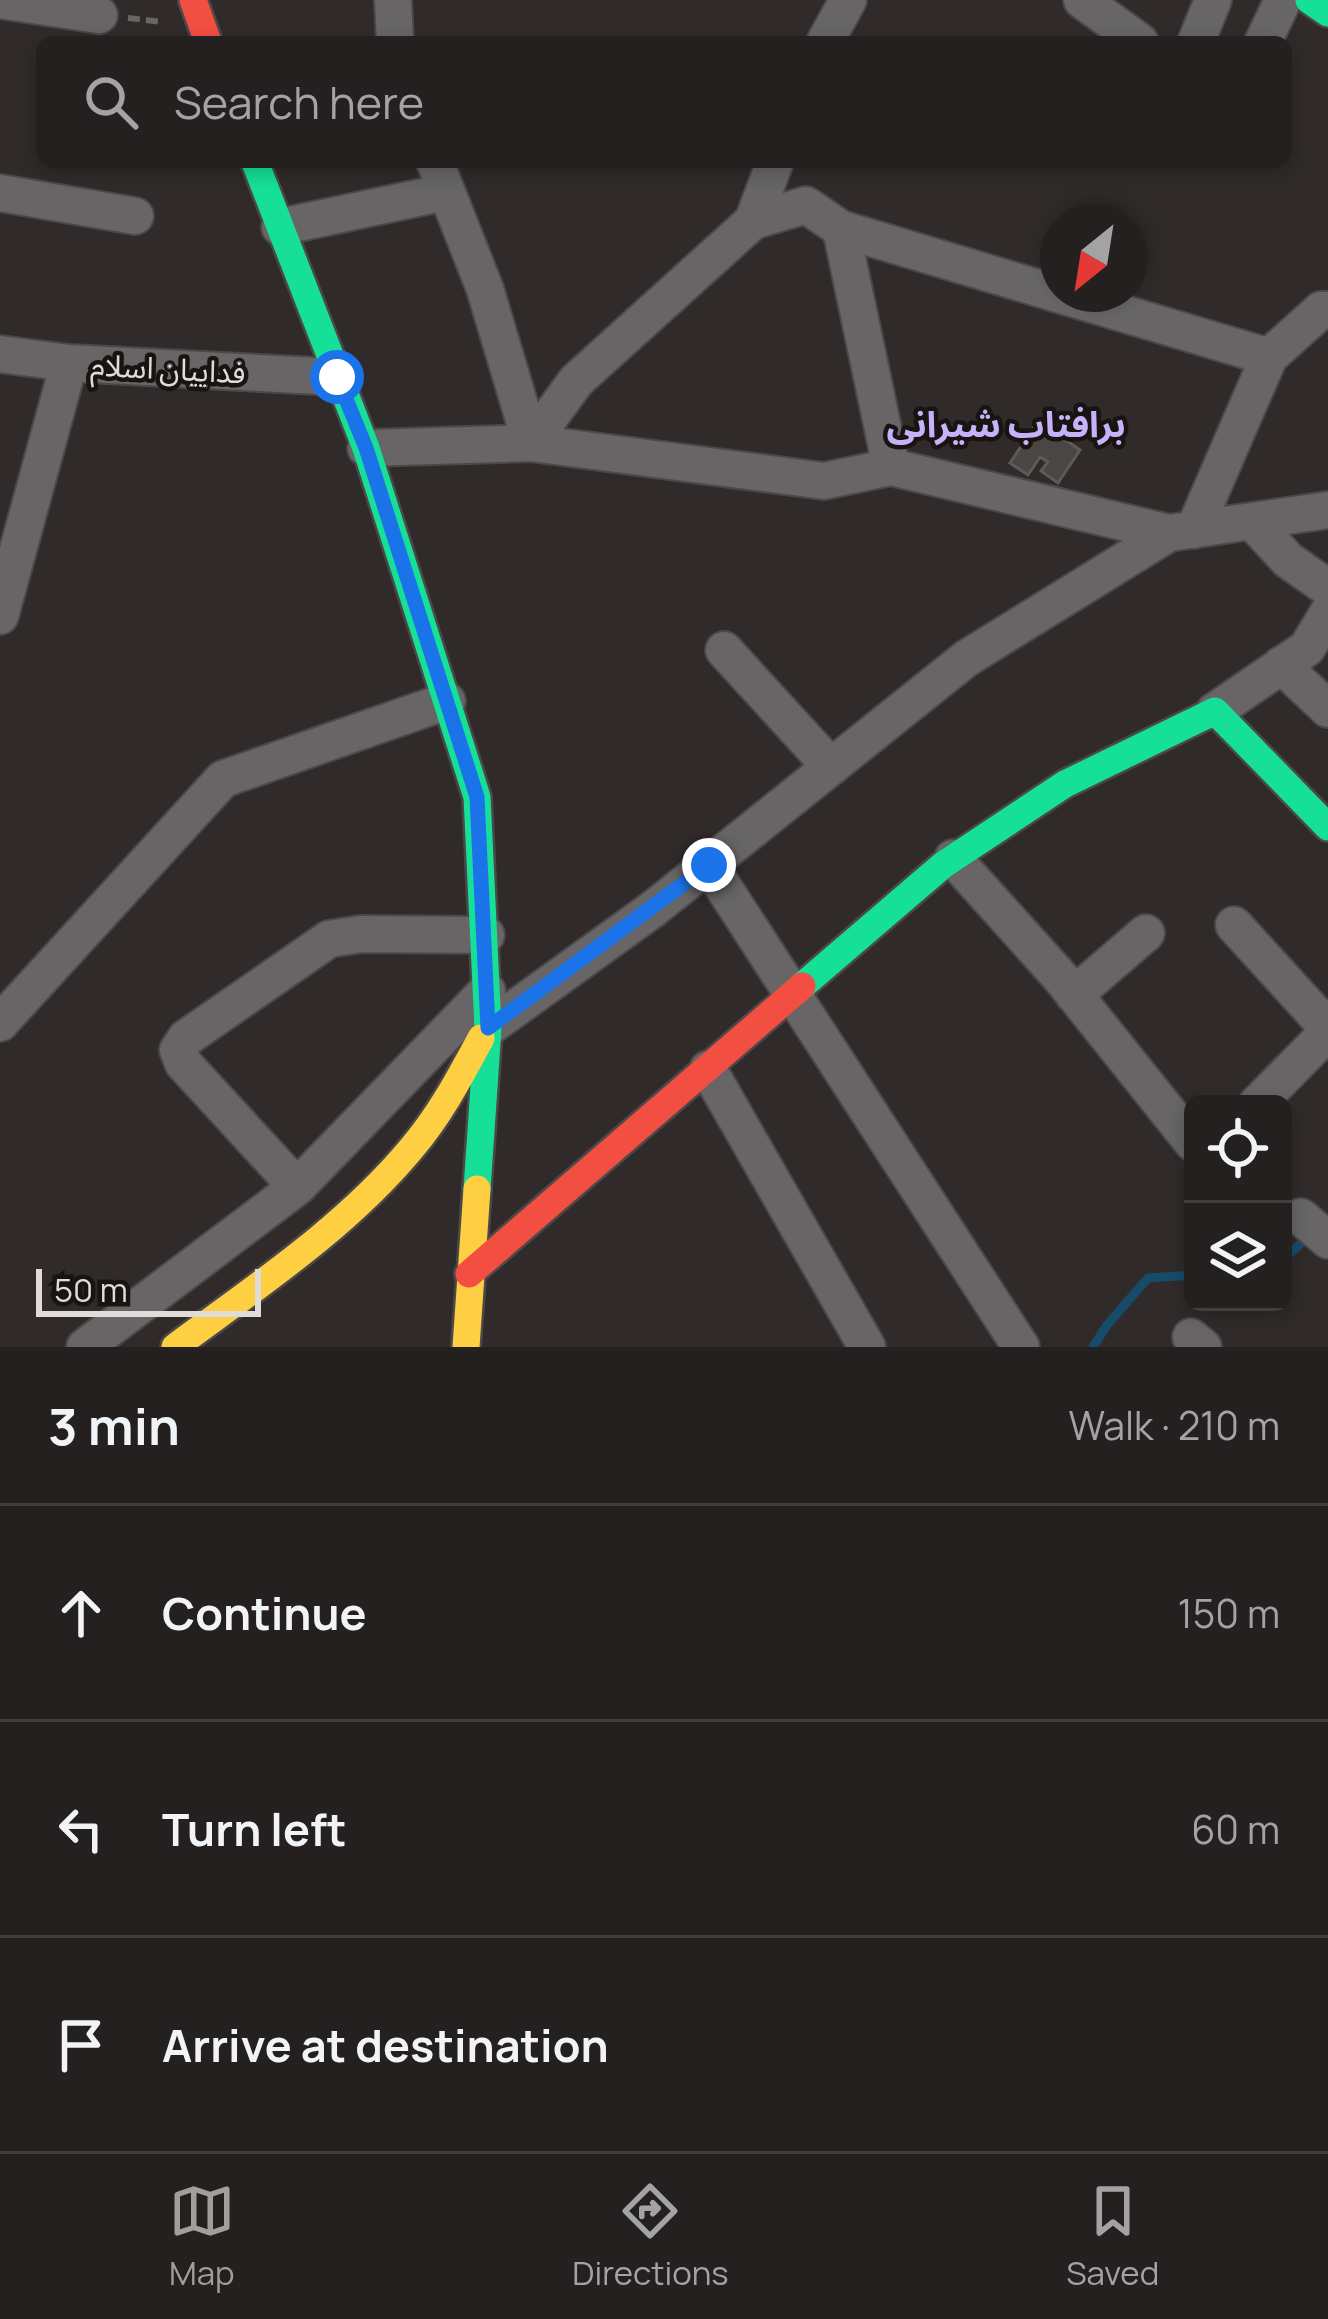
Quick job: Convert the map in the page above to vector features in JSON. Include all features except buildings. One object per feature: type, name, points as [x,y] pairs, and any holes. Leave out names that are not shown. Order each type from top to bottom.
[{"type":"street","points":[[0,0],[99,15]]},
{"type":"street","points":[[393,0],[395,36]]},
{"type":"street","points":[[828,36],[848,0]]},
{"type":"street","points":[[1082,0],[1131,36]]},
{"type":"street","points":[[1198,36],[1213,0]]},
{"type":"street","points":[[1266,36],[1283,0]]},
{"type":"street","points":[[1309,0],[1328,13]]},
{"type":"street","points":[[257,168],[366,448],[477,797],[487,1009],[466,1347]]},
{"type":"street","points":[[753,220],[773,168]]},
{"type":"street","points":[[280,227],[440,177],[485,289],[531,442]]},
{"type":"street","points":[[0,194],[135,216]]},
{"type":"street","points":[[531,442],[576,381],[753,220],[806,205],[841,229],[1040,289]]},
{"type":"street","points":[[841,229],[891,467]]},
{"type":"street","points":[[85,1347],[297,1187],[487,1009],[709,865],[967,658],[1182,532],[1268,357],[1321,310],[1328,310]]},
{"type":"street","points":[[1118,312],[1268,357]]},
{"type":"street","name":"فداییان اسلام","points":[[0,354],[69,363],[337,377]]},
{"type":"street","points":[[0,616],[69,363]]},
{"type":"street","points":[[366,448],[531,442],[824,481],[891,467],[1182,532],[1328,510]]},
{"type":"street","points":[[1253,522],[1288,560],[1328,588]]},
{"type":"street","points":[[469,1274],[953,858],[1065,784],[1215,711],[1307,648],[1328,613]]},
{"type":"street","points":[[724,650],[830,767]]},
{"type":"street","points":[[1281,665],[1328,709]]},
{"type":"street","points":[[0,1023],[223,779],[447,701]]},
{"type":"street","points":[[1215,711],[1328,827]]},
{"type":"street","points":[[953,858],[1074,995],[1184,1132]]},
{"type":"street","points":[[709,865],[1021,1347]]},
{"type":"street","points":[[1234,925],[1328,1030],[1266,1095]]},
{"type":"street","points":[[1074,995],[1146,933]]},
{"type":"street","points":[[297,1187],[183,1063],[178,1050],[186,1038],[329,939],[361,934],[486,935]]},
{"type":"street","points":[[175,1347],[308,1246],[394,1168],[440,1111],[487,1009]]},
{"type":"street","points":[[708,1069],[867,1347]]},
{"type":"path","points":[[99,15],[201,23]]},
{"type":"waterway","points":[[1292,1252],[1310,1235]]},
{"type":"waterway","points":[[1093,1347],[1148,1278],[1184,1276]]},
{"type":"traffic: fast","points":[[1309,0],[1328,13]]},
{"type":"traffic: fast","points":[[257,168],[366,448],[477,797],[488,1028],[477,1189]]},
{"type":"traffic: fast","points":[[802,986],[943,865],[1065,784],[1215,711],[1328,827]]},
{"type":"traffic: slow","points":[[175,1347],[299,1255],[385,1178],[431,1123],[481,1038]]},
{"type":"traffic: slow","points":[[466,1347],[477,1189]]},
{"type":"traffic: jam","points":[[193,0],[206,36]]},
{"type":"traffic: jam","points":[[469,1274],[802,986]]},
{"type":"district","name":"برافتاب شیرانی","points":[[1006,423]]},
{"type":"route","points":[[337,377],[366,448],[477,797],[488,1028],[709,865]]}]
